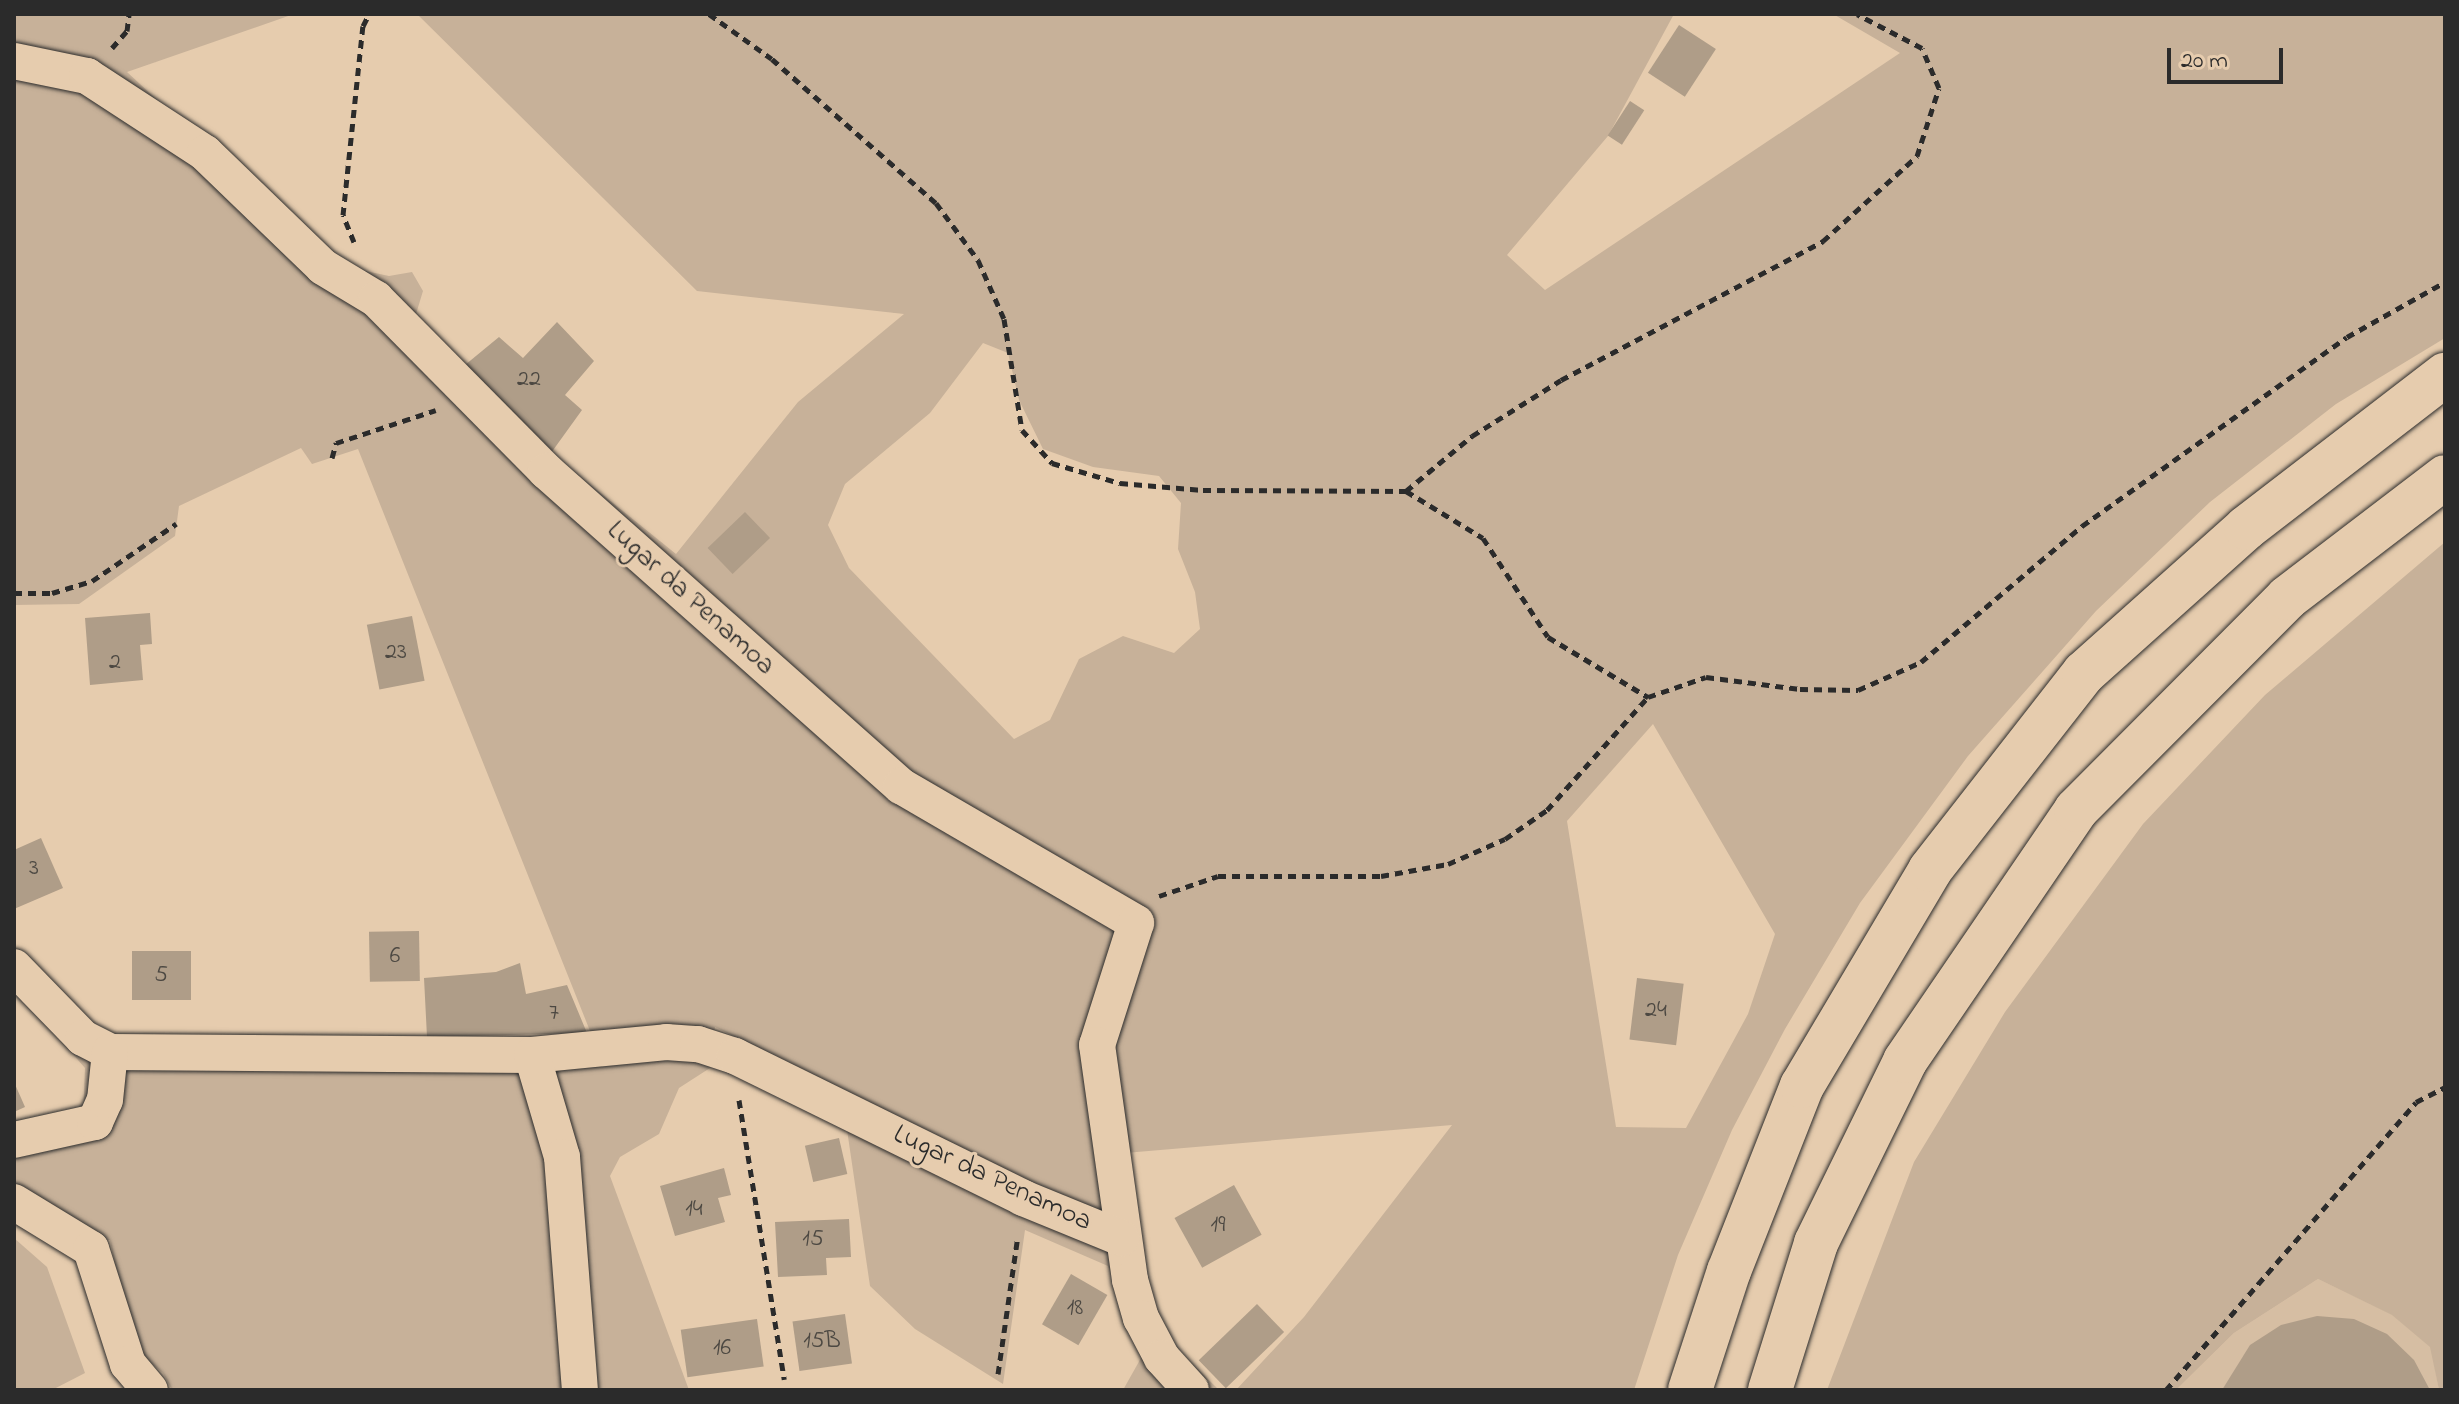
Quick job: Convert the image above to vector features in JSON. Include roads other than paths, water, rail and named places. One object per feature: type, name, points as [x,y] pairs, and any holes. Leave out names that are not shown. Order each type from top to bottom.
[{"type":"highway","points":[[1690,1390],[1729,1271],[1802,1086],[1930,870],[2084,673],[2246,528],[2445,375]]},
{"type":"highway","points":[[1770,1390],[1816,1243],[1905,1061],[2076,810],[2287,598],[2445,477]]},
{"type":"street","name":"Lugar da Penamoa","points":[[14,61],[87,76],[114,90],[205,153],[323,267],[376,299],[546,471],[901,786],[1136,923],[1097,1045],[1121,1238],[1141,1318],[1162,1358],[1191,1390]]},
{"type":"street","points":[[14,967],[83,1038],[110,1052],[105,1100],[95,1122],[14,1140]]},
{"type":"street","name":"Lugar da Penamoa","points":[[110,1052],[532,1055],[666,1042],[698,1044],[735,1056],[1023,1198],[1121,1238]]},
{"type":"street","points":[[532,1055],[562,1157],[580,1390]]},
{"type":"street","points":[[14,1202],[91,1249],[128,1364],[150,1390]]}]
